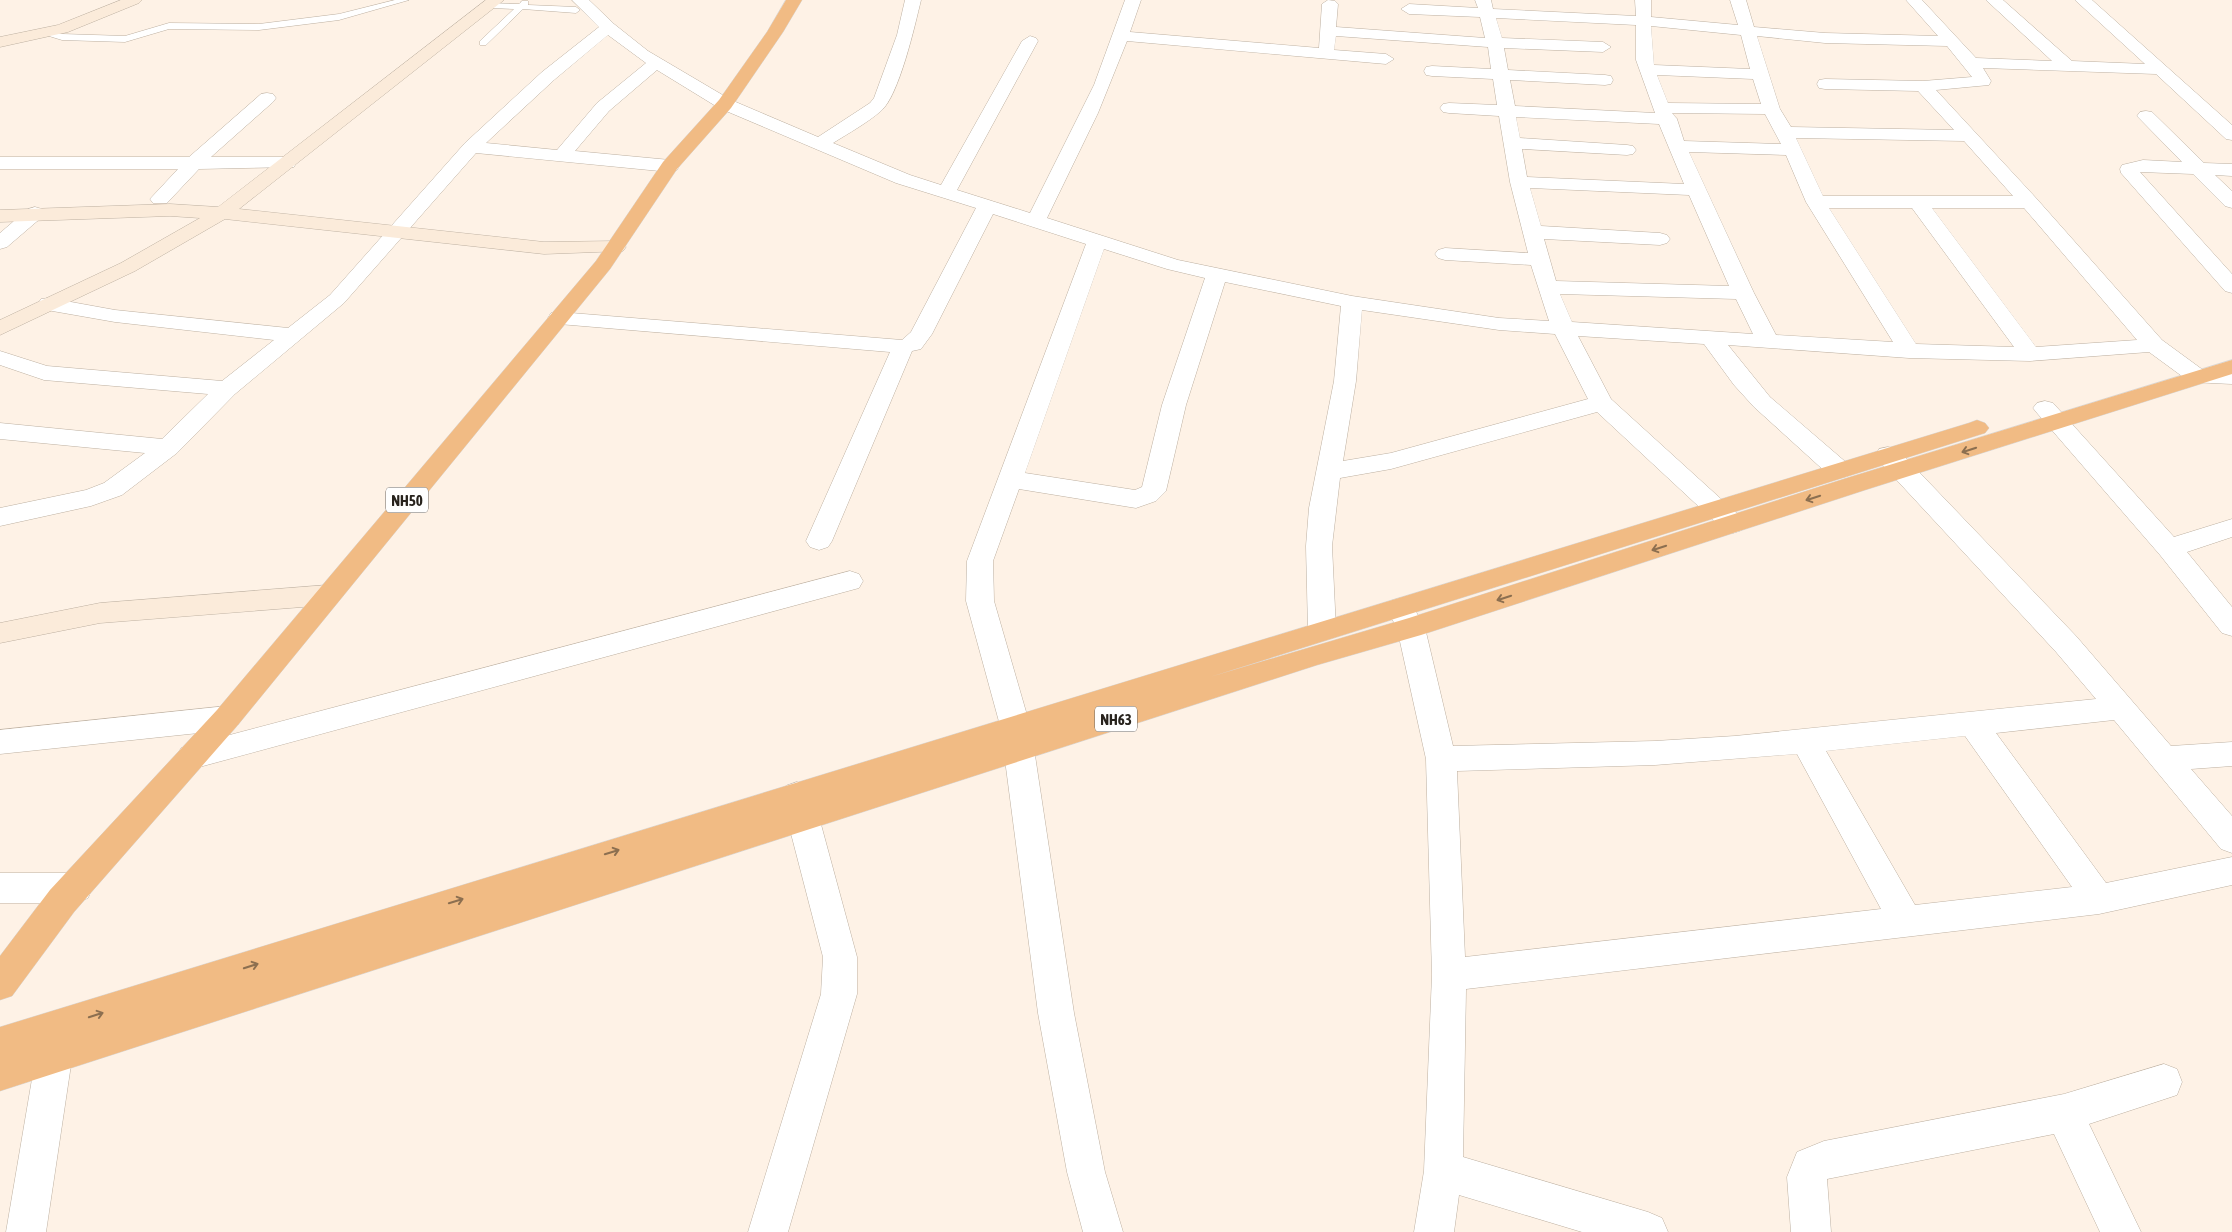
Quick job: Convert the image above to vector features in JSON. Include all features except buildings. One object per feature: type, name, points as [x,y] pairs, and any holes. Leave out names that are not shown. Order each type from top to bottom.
[{"type":"highway","name":"NH50","points":[[0,984],[62,901],[76,888],[228,718],[559,318],[616,247],[670,166],[725,104],[775,32],[794,0]]},
{"type":"highway","name":"NH63","points":[[0,1073],[57,1041],[800,806],[1017,740],[1315,655],[1406,618],[2188,371],[2232,350]]},
{"type":"highway","name":"NH63","points":[[2188,371],[2232,367]]},
{"type":"highway","name":"NH63","points":[[1724,516],[1839,470],[1896,463]]},
{"type":"highway","name":"NH63","points":[[1017,740],[1322,630],[1406,618]]},
{"type":"highway","name":"NH63","points":[[0,1045],[57,1041]]},
{"type":"street","points":[[0,42],[43,33],[94,17],[134,0]]},
{"type":"street","points":[[819,144],[876,107],[882,99],[905,35],[913,0]]},
{"type":"street","points":[[1036,221],[1075,147],[1122,36],[1133,0]]},
{"type":"street","points":[[1643,0],[1644,60],[1647,70],[1696,190],[1742,293],[1768,342]]},
{"type":"street","points":[[1738,0],[1771,109],[1785,132],[1816,202],[1909,351]]},
{"type":"street","points":[[1825,84],[1922,86],[1982,81],[1971,63],[1914,0]]},
{"type":"street","points":[[1994,0],[2068,66]]},
{"type":"street","points":[[2083,0],[2232,135]]},
{"type":"street","points":[[0,328],[128,267],[222,213],[493,2]]},
{"type":"street","points":[[1326,54],[1330,4]]},
{"type":"street","points":[[578,5],[656,63],[725,104],[903,179],[1174,265],[1352,302],[1499,324],[1909,351],[2030,354],[2154,345]]},
{"type":"street","points":[[1484,6],[1495,43],[1519,182],[1534,232],[1547,287],[1563,328],[1601,403],[1724,516]]},
{"type":"street","points":[[1410,9],[1484,6],[1825,38],[1951,41]]},
{"type":"street","points":[[0,517],[91,497],[113,489],[168,447],[227,389],[336,299],[393,232],[471,148],[548,76],[608,27]]},
{"type":"street","points":[[1328,31],[1495,43],[1603,47]]},
{"type":"street","points":[[1122,36],[1386,59]]},
{"type":"street","points":[[946,192],[1030,42]]},
{"type":"street","points":[[561,157],[603,107],[656,63]]},
{"type":"street","points":[[1971,63],[2161,69]]},
{"type":"street","points":[[1647,70],[1761,74]]},
{"type":"street","points":[[1432,71],[1605,80]]},
{"type":"street","points":[[1922,86],[2029,202],[2154,345],[2188,371],[2232,377]]},
{"type":"street","points":[[160,199],[194,163],[266,98]]},
{"type":"street","points":[[1449,108],[1507,111],[1665,113],[1771,109]]},
{"type":"street","points":[[2146,116],[2232,202]]},
{"type":"street","points":[[1785,132],[1969,136]]},
{"type":"street","points":[[1513,143],[1627,150]]},
{"type":"street","points":[[1678,146],[1793,150]]},
{"type":"street","points":[[471,148],[670,166]]},
{"type":"street","points":[[0,163],[287,163]]},
{"type":"street","points":[[2232,170],[2143,166],[2129,169],[2130,173],[2232,287]]},
{"type":"street","points":[[1519,182],[1696,190]]},
{"type":"street","points":[[1917,201],[2030,354]]},
{"type":"street","points":[[1816,202],[2029,202]]},
{"type":"street","points":[[559,318],[903,347],[913,344],[921,334],[987,206]]},
{"type":"street","points":[[0,216],[34,213],[170,210],[222,213],[544,248],[616,247]]},
{"type":"street","points":[[0,243],[34,213]]},
{"type":"street","points":[[1534,232],[1660,238]]},
{"type":"street","points":[[1097,241],[980,561],[980,601],[1017,740],[1056,1013],[1086,1172],[1104,1232]]},
{"type":"street","points":[[1445,254],[1541,260]]},
{"type":"street","points":[[1010,479],[1136,499],[1153,491],[1174,405],[1217,273]]},
{"type":"street","points":[[1547,287],[1742,293]]},
{"type":"street","points":[[1322,630],[1319,546],[1328,472],[1345,382],[1352,302]]},
{"type":"street","points":[[49,304],[115,316],[293,334]]},
{"type":"street","points":[[1711,338],[1742,380],[1762,402],[1839,470]]},
{"type":"street","points":[[818,541],[903,347]]},
{"type":"street","points":[[0,358],[44,373],[227,389]]},
{"type":"street","points":[[1328,472],[1391,461],[1601,403]]},
{"type":"street","points":[[2052,415],[2228,616]]},
{"type":"street","points":[[0,431],[168,447]]},
{"type":"street","points":[[1896,463],[2066,644],[2232,839]]},
{"type":"street","points":[[2169,548],[2232,528]]},
{"type":"street","points":[[192,757],[850,581]]},
{"type":"street","points":[[3,637],[100,613],[328,595]]},
{"type":"street","points":[[1406,618],[1441,759],[1449,975],[1443,1171],[1434,1232]]},
{"type":"street","points":[[1441,759],[1655,754],[1805,741],[2121,708]]},
{"type":"street","points":[[0,742],[228,718]]},
{"type":"street","points":[[1972,723],[2099,899]]},
{"type":"street","points":[[1805,741],[1906,922]]},
{"type":"street","points":[[2165,759],[2232,754]]},
{"type":"street","points":[[768,1232],[832,1024],[839,994],[840,956],[800,806]]},
{"type":"street","points":[[1449,975],[2099,899],[2232,871]]},
{"type":"street","points":[[0,888],[76,888]]},
{"type":"street","points":[[26,1232],[57,1041]]},
{"type":"street","points":[[1811,1232],[1806,1177],[1811,1166],[1824,1160],[2064,1113],[2164,1082]]},
{"type":"street","points":[[2064,1113],[2120,1232]]},
{"type":"street","points":[[1443,1171],[1648,1232]]},
{"type":"lane","points":[[43,33],[62,37],[125,39],[169,26],[259,28],[339,16],[405,0]]},
{"type":"lane","points":[[483,43],[528,0]]},
{"type":"lane","points":[[493,2],[521,6],[578,5]]}]
